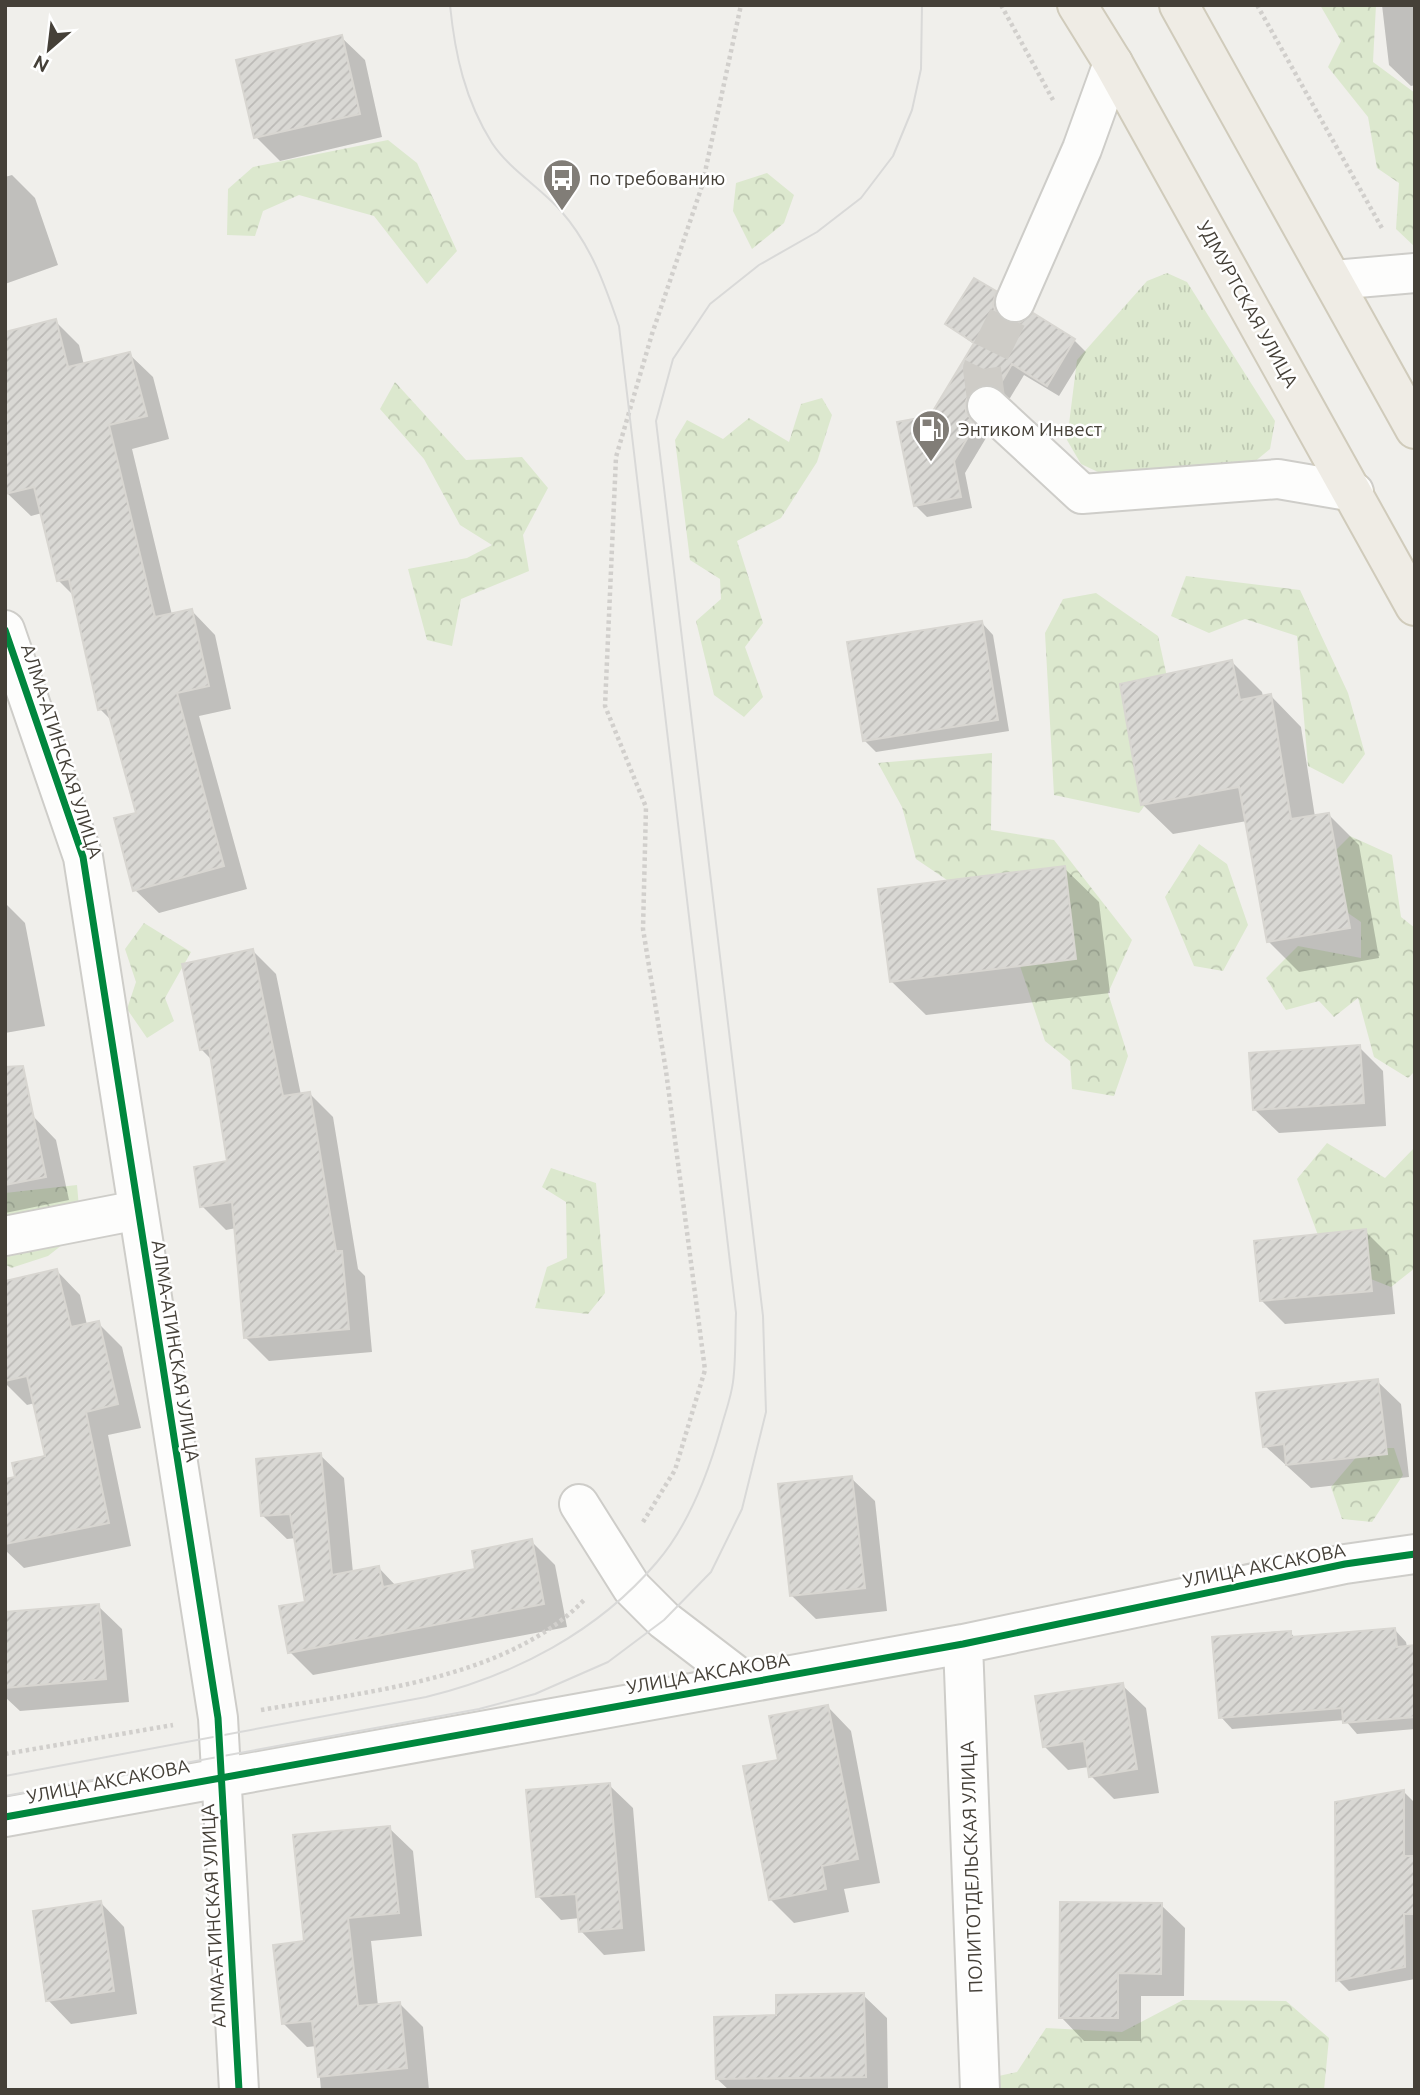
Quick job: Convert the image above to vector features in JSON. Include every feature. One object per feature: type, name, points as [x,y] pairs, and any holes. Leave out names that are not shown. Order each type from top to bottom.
[{"type":"main road","name":"УДМУРТСКАЯ УЛИЦА","points":[[1077,5],[1113,63],[1354,492],[1415,606]]},
{"type":"main road","points":[[1179,5],[1415,429]]},
{"type":"street","points":[[1015,302],[1082,149],[1113,63]]},
{"type":"street","points":[[1334,280],[1411,273]]},
{"type":"street","points":[[987,406],[1082,494],[1278,479],[1354,492]]},
{"type":"street","name":"АЛМА-АТИНСКАЯ УЛИЦА","points":[[5,630],[83,857],[218,1718],[239,2090]]},
{"type":"street","points":[[5,1236],[138,1210]]},
{"type":"street","points":[[579,1504],[632,1588],[664,1620],[744,1682]]},
{"type":"street","name":"УЛИЦА АКСАКОВА","points":[[5,1816],[220,1775],[962,1644],[1345,1564],[1415,1554]]},
{"type":"street","name":"ПОЛИТОТДЕЛЬСКАЯ УЛИЦА","points":[[962,1644],[980,2090]]},
{"type":"path","points":[[5,1754],[396,1687],[464,1668],[515,1648],[568,1617],[616,1566],[675,1470],[705,1370],[643,929],[646,807],[605,706],[615,457],[652,334],[702,186],[741,5]]},
{"type":"path","points":[[1001,5],[1082,149]]},
{"type":"path","points":[[1257,5],[1411,273]]},
{"type":"green space","points":[[1320,5],[1376,5],[1373,62],[1415,93],[1415,247],[1396,229],[1399,183],[1377,168],[1368,117],[1328,67],[1341,41]]},
{"type":"green space","points":[[388,140],[417,163],[457,251],[427,284],[374,216],[299,195],[263,211],[255,236],[227,235],[228,189],[253,167]]},
{"type":"green space","points":[[767,173],[794,195],[784,223],[752,249],[733,211],[736,183]]},
{"type":"green space","points":[[1167,273],[1187,282],[1275,421],[1270,449],[1253,463],[1115,480],[1081,464],[1067,440],[1077,360],[1147,281]]},
{"type":"green space","points":[[395,382],[466,460],[522,457],[548,488],[523,535],[529,571],[461,599],[452,646],[427,640],[408,569],[467,558],[492,545],[460,525],[424,459],[380,409]]},
{"type":"green space","points":[[822,398],[832,415],[817,462],[781,518],[737,541],[763,623],[745,647],[763,697],[744,717],[714,695],[696,621],[721,599],[720,579],[690,560],[675,440],[687,420],[723,439],[749,418],[789,442],[801,404]]},
{"type":"green space","points":[[1186,576],[1300,590],[1348,693],[1365,754],[1343,784],[1308,766],[1297,636],[1245,619],[1209,633],[1171,616]]},
{"type":"green space","points":[[1096,593],[1158,636],[1171,695],[1164,780],[1139,813],[1054,795],[1045,633],[1063,599]]},
{"type":"green space","points":[[992,753],[991,830],[1054,840],[1132,940],[1108,993],[1128,1056],[1114,1096],[1072,1089],[1070,1061],[1045,1041],[1019,963],[1008,880],[947,880],[916,859],[902,807],[878,763]]},
{"type":"green space","points":[[1350,836],[1392,855],[1401,917],[1415,928],[1415,1071],[1408,1078],[1374,1057],[1358,998],[1334,1017],[1319,1001],[1286,1010],[1266,978],[1298,946],[1361,958],[1361,922],[1332,902],[1325,861]]},
{"type":"green space","points":[[1199,844],[1227,864],[1248,925],[1223,971],[1194,966],[1165,897]]},
{"type":"green space","points":[[144,923],[191,952],[165,998],[174,1021],[147,1038],[127,1009],[136,982],[125,949]]},
{"type":"green space","points":[[1327,1143],[1385,1178],[1415,1147],[1415,1268],[1391,1287],[1328,1262],[1297,1179]]},
{"type":"green space","points":[[551,1168],[596,1183],[605,1293],[588,1314],[535,1308],[547,1267],[567,1258],[566,1202],[542,1187]]},
{"type":"green space","points":[[77,1185],[81,1230],[48,1256],[11,1268],[5,1264],[5,1193]]},
{"type":"green space","points":[[1364,1448],[1394,1448],[1403,1475],[1372,1522],[1342,1519],[1331,1487]]},
{"type":"green space","points":[[1183,2000],[1286,2001],[1329,2038],[1324,2090],[964,2090],[966,2083],[1017,2072],[1046,2028],[1122,2032]]},
{"type":"building","points":[[342,35],[360,114],[254,138],[236,60]]},
{"type":"building","points":[[974,278],[996,291],[993,305],[997,314],[1006,322],[1018,324],[1033,313],[1075,339],[1047,386],[1012,364],[998,388],[981,385],[971,391],[966,401],[966,412],[975,425],[954,461],[961,497],[914,506],[897,422],[930,416],[974,343],[945,324]]},
{"type":"building","points":[[56,319],[68,367],[130,352],[147,416],[109,425],[155,617],[192,609],[209,686],[177,693],[224,866],[133,891],[114,818],[136,813],[107,708],[98,710],[69,579],[57,581],[34,487],[5,494],[5,332]]},
{"type":"building","points":[[982,621],[998,720],[863,741],[847,642]]},
{"type":"building","points":[[1232,660],[1240,700],[1271,694],[1291,819],[1329,813],[1350,928],[1267,942],[1239,787],[1141,805],[1120,684]]},
{"type":"building","points":[[1065,866],[1076,959],[890,982],[878,889]]},
{"type":"building","points":[[253,949],[283,1096],[310,1092],[336,1251],[342,1251],[349,1329],[244,1338],[232,1202],[200,1207],[194,1167],[227,1161],[209,1048],[200,1050],[182,964]]},
{"type":"building","points":[[1360,1045],[1364,1103],[1253,1110],[1249,1053]]},
{"type":"building","points":[[23,1066],[46,1177],[5,1185],[5,1067]]},
{"type":"building","points":[[1366,1229],[1372,1291],[1260,1301],[1254,1241]]},
{"type":"building","points":[[57,1269],[71,1327],[99,1321],[118,1404],[86,1412],[109,1523],[5,1544],[5,1479],[15,1477],[12,1463],[45,1456],[27,1376],[5,1381],[5,1281]]},
{"type":"building","points":[[1378,1379],[1387,1454],[1286,1465],[1284,1444],[1263,1447],[1256,1393]]},
{"type":"building","points":[[321,1453],[332,1575],[379,1566],[383,1587],[475,1569],[472,1551],[532,1539],[544,1604],[288,1653],[279,1606],[305,1602],[290,1514],[261,1516],[256,1459]]},
{"type":"building","points":[[852,1476],[865,1588],[790,1596],[778,1484]]},
{"type":"building","points":[[99,1604],[106,1679],[5,1688],[5,1612]]},
{"type":"building","points":[[1395,1628],[1397,1647],[1415,1645],[1415,1717],[1343,1723],[1342,1708],[1219,1718],[1212,1637],[1291,1631],[1291,1637]]},
{"type":"building","points":[[1123,1683],[1137,1769],[1089,1777],[1084,1741],[1043,1747],[1035,1696]]},
{"type":"building","points":[[828,1705],[858,1859],[822,1866],[826,1889],[769,1900],[743,1766],[778,1760],[769,1716]]},
{"type":"building","points":[[610,1783],[622,1928],[579,1932],[576,1894],[536,1897],[526,1790]]},
{"type":"building","points":[[1404,1790],[1404,1856],[1415,1856],[1415,1914],[1404,1914],[1405,1967],[1336,1981],[1335,1802]]},
{"type":"building","points":[[390,1826],[399,1913],[348,1918],[358,2006],[400,2002],[407,2068],[318,2077],[312,2021],[282,2024],[273,1945],[304,1941],[293,1835]]},
{"type":"building","points":[[101,1901],[114,1991],[46,2001],[33,1911]]},
{"type":"building","points":[[1060,1902],[1162,1903],[1161,1974],[1118,1973],[1118,2018],[1059,2018]]},
{"type":"building","points":[[864,1993],[866,2077],[716,2079],[714,2017],[776,2015],[776,1995]]},
{"type":"tunnel","points":[[987,406],[982,369],[1015,302]]},
{"type":"tram line","points":[[5,1776],[426,1697],[491,1677],[522,1664],[581,1630],[608,1610],[634,1587],[668,1548],[703,1481],[731,1394],[735,1365],[736,1313],[619,326],[596,266],[572,224],[507,161],[483,127],[463,77],[450,5]]},
{"type":"tram line","points":[[5,1796],[479,1709],[535,1694],[608,1662],[664,1620],[711,1572],[742,1509],[766,1412],[763,1316],[656,421],[673,359],[710,304],[759,265],[817,232],[861,198],[893,156],[912,110],[921,69],[922,5]]},
{"type":"cycle path","points":[[5,630],[83,857],[218,1718],[239,2090]]},
{"type":"cycle path","points":[[5,1817],[963,1644],[1345,1564],[1415,1554]]},
{"type":"place","name":"по требованию","points":[[562,212]]},
{"type":"place","name":"Энтиком Инвест","points":[[931,463]]}]
